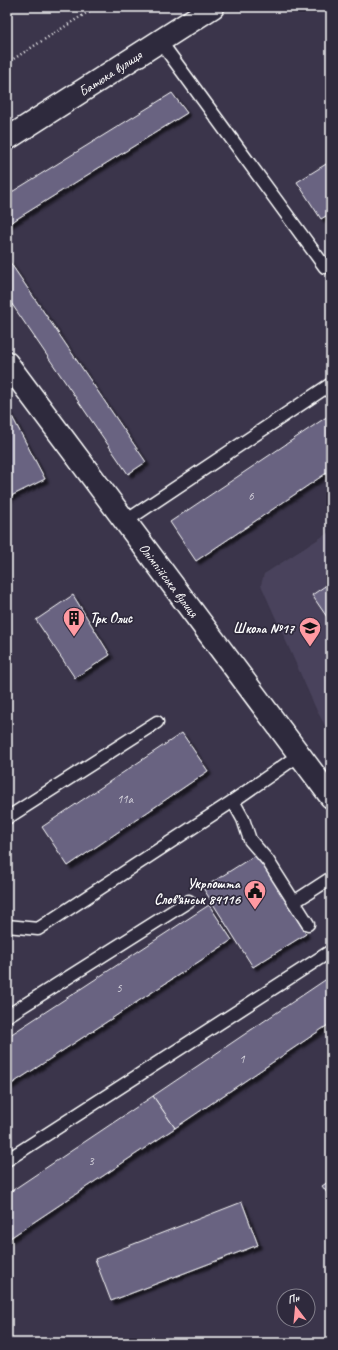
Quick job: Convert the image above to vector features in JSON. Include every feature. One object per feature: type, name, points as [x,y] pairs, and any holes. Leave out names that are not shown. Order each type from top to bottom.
[{"type":"street","name":"Батюка вулиця","points":[[7,139],[213,7]]},
{"type":"street","name":"Олімпійська вулиця","points":[[7,363],[331,797]]},
{"type":"lane","points":[[160,41],[325,267],[331,263]]},
{"type":"lane","points":[[126,522],[331,384]]},
{"type":"lane","points":[[7,818],[157,722]]},
{"type":"lane","points":[[7,926],[38,929],[233,801],[299,755]]},
{"type":"lane","points":[[233,801],[243,819],[250,840],[268,861],[308,924]]},
{"type":"lane","points":[[294,902],[331,878]]},
{"type":"lane","points":[[7,1016],[189,901]]},
{"type":"lane","points":[[7,1160],[331,951]]},
{"type":"path","points":[[7,63],[96,7]]},
{"type":"shaded area","name":"Школа №17","points":[[331,531],[331,736],[317,711],[261,585],[264,574]]},
{"type":"building","points":[[172,93],[187,113],[7,225],[7,195]]},
{"type":"building","points":[[331,161],[331,213],[321,219],[297,182]]},
{"type":"building","points":[[7,258],[146,462],[128,474],[7,297]]},
{"type":"building","points":[[7,407],[45,479],[7,498]]},
{"type":"building","points":[[331,414],[331,470],[196,561],[170,522]]},
{"type":"building","points":[[331,582],[331,623],[312,595]]},
{"type":"building","name":"Трк Олис","points":[[73,595],[110,655],[75,678],[36,620]]},
{"type":"building","points":[[182,733],[208,771],[68,866],[42,827]]},
{"type":"building","name":"Укрпошта Слов’янськ 84116","points":[[257,854],[306,934],[253,967],[203,888]]},
{"type":"building","points":[[209,905],[232,940],[7,1087],[7,1037]]},
{"type":"building","points":[[331,976],[331,1023],[175,1128],[153,1096]]},
{"type":"building","points":[[153,1096],[175,1128],[7,1240],[7,1194]]},
{"type":"building","points":[[331,1180],[331,1198],[322,1186]]},
{"type":"building","points":[[242,1202],[258,1245],[111,1301],[95,1259]]},
{"type":"place","name":"Трк Олис","points":[[74,638]]},
{"type":"place","name":"Школа №17","points":[[310,648]]},
{"type":"place","name":"Укрпошта Слов’янськ 84116","points":[[255,910]]}]
